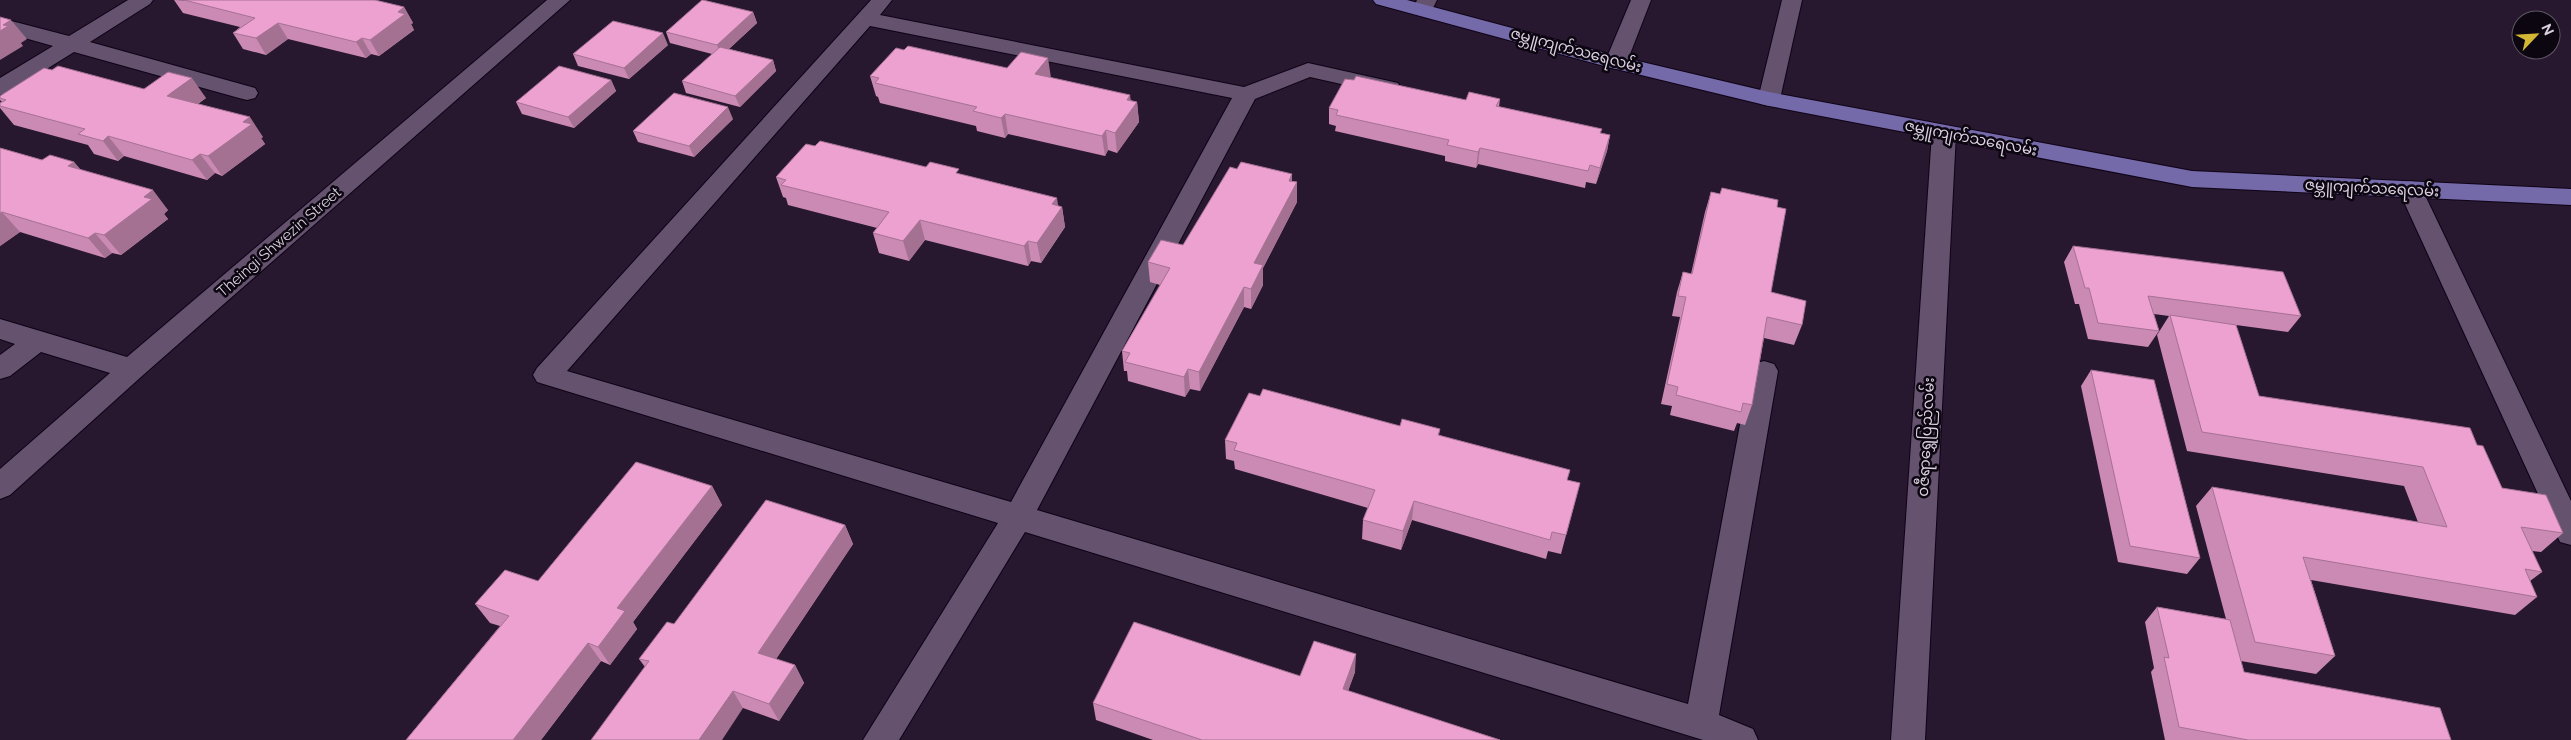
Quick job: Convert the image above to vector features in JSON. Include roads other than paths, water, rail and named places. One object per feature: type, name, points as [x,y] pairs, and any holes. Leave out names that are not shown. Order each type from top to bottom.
[{"type":"main road","name":"ဇမ္ဘူကျက်သရေလမ်း","points":[[1384,0],[1425,5],[1616,62],[1769,99],[2192,179],[2571,197]]},
{"type":"street","points":[[0,88],[143,0]]},
{"type":"street","name":"Theingi Shwezin Street","points":[[0,488],[132,369],[560,0]]},
{"type":"street","points":[[1616,62],[1641,0]]},
{"type":"street","points":[[1769,99],[1792,0]]},
{"type":"street","points":[[1412,93],[1308,70],[1246,94],[874,9],[548,374],[1701,722],[1741,740]]},
{"type":"street","points":[[0,24],[247,94]]},
{"type":"street","points":[[880,740],[1018,517],[1246,94]]},
{"type":"street","name":"ဝဇီရာရွှေပြည်လမ်း","points":[[1908,740],[1944,133]]},
{"type":"street","points":[[2410,190],[2571,533]]},
{"type":"street","points":[[0,328],[36,341],[132,369]]},
{"type":"street","points":[[0,369],[36,341]]},
{"type":"street","points":[[1701,722],[1764,371]]}]
